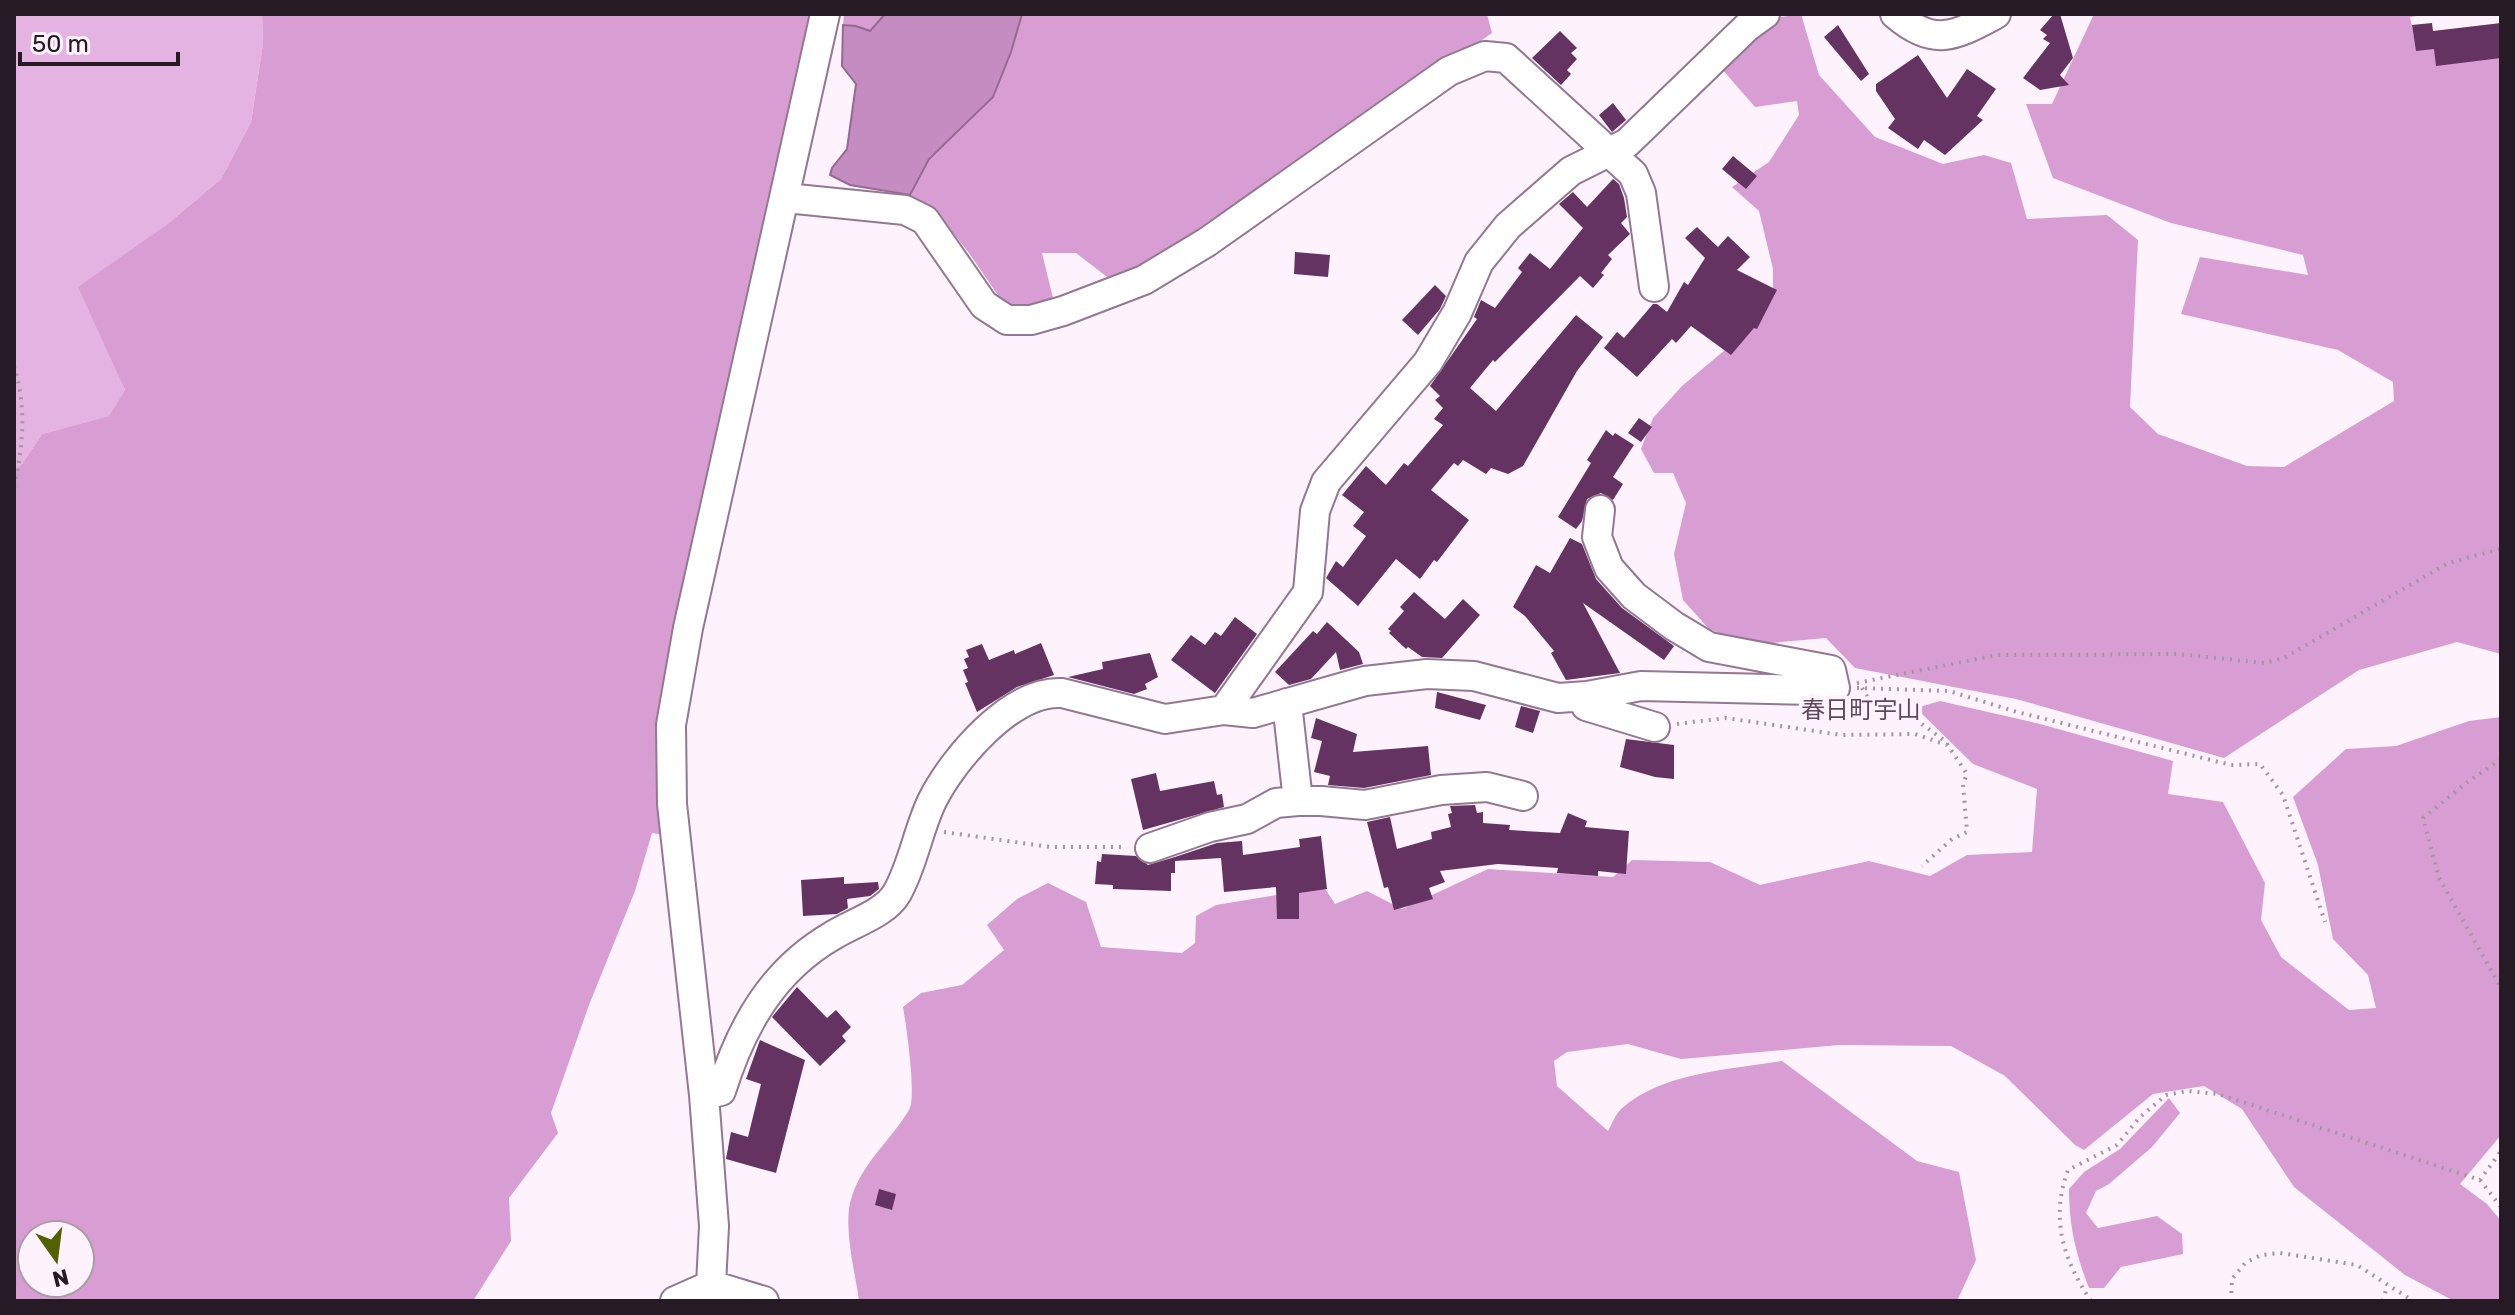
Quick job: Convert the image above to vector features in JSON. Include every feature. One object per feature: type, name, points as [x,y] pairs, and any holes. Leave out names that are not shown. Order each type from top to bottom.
[{"type":"street","points":[[709,1293],[714,1226],[704,1095],[672,804],[671,725],[688,628],[825,14]]},
{"type":"street","points":[[1224,710],[1308,592],[1315,511],[1326,482],[1428,362],[1457,313],[1479,262],[1508,226],[1571,171],[1627,143],[1747,27],[1765,14]]},
{"type":"street","points":[[1895,14],[1909,27],[1930,36],[1946,37],[1996,14]]},
{"type":"street","points":[[786,198],[905,210],[925,220],[984,305],[1007,320],[1031,320],[1144,280],[1207,242],[1449,71],[1485,56],[1506,58],[1633,174],[1641,193],[1654,287]]},
{"type":"street","points":[[1600,510],[1597,537],[1609,568],[1634,596],[1664,619],[1709,647],[1831,670],[1848,688]]},
{"type":"street","points":[[704,1095],[721,1091],[747,1022],[776,981],[829,937],[884,907],[897,894],[932,802],[958,758],[1021,702],[1046,692],[1062,693],[1165,719],[1224,710],[1253,713],[1365,681],[1427,674],[1474,676],[1558,698],[1641,686],[1848,688]]},
{"type":"street","points":[[1587,696],[1586,706],[1655,727]]},
{"type":"street","points":[[1287,703],[1298,801]]},
{"type":"street","points":[[1150,848],[1210,827],[1247,819],[1276,803],[1321,801],[1365,805],[1441,790],[1487,787],[1523,796]]},
{"type":"street","points":[[675,1301],[709,1293],[764,1301]]},
{"type":"path","points":[[14,366],[22,391],[22,447],[14,487]]},
{"type":"path","points":[[1848,688],[1997,655],[2179,654],[2264,663],[2284,658],[2448,563],[2501,549]]},
{"type":"path","points":[[1848,688],[1904,711],[1947,745],[1967,774],[1963,784],[1967,832],[1952,839],[1922,866]]},
{"type":"path","points":[[1848,688],[1949,691],[2017,712],[2231,765],[2260,764],[2283,795],[2325,922]]},
{"type":"path","points":[[1655,727],[1726,718],[1842,735],[1915,734],[1947,745]]},
{"type":"path","points":[[2501,759],[2423,818],[2439,878],[2501,988]]},
{"type":"path","points":[[921,829],[1050,847],[1150,848]]},
{"type":"path","points":[[2091,1301],[2068,1261],[2060,1214],[2060,1193],[2068,1170],[2117,1145],[2140,1117],[2166,1095],[2188,1091],[2218,1094],[2480,1180],[2501,1207]]},
{"type":"path","points":[[2480,1180],[2501,1151]]},
{"type":"path","points":[[2231,1301],[2232,1279],[2245,1263],[2261,1255],[2280,1253],[2357,1265],[2413,1301]]},
{"type":"path","points":[[2383,1301],[2387,1286]]},
{"type":"shaded area","points":[[14,14],[262,14],[263,44],[251,122],[221,179],[165,226],[109,352],[125,390],[110,416],[42,434],[14,471]]},
{"type":"shaded area","points":[[262,14],[817,14],[779,176],[665,835],[652,833],[635,891],[589,1005],[551,1113],[558,1133],[509,1198],[511,1241],[473,1301],[14,1301],[14,471],[42,434],[109,416],[125,390],[78,287],[165,226],[221,179],[251,122],[263,44]]},
{"type":"shaded area","points":[[844,14],[885,14],[870,32],[843,25]]},
{"type":"shaded area","points":[[885,14],[1022,14],[993,97],[929,159],[910,195],[850,185],[830,175],[847,149],[856,84],[842,66],[843,25],[870,31]]},
{"type":"shaded area","points":[[1022,14],[1487,14],[1492,33],[1197,240],[1155,262],[1111,280],[1076,253],[1042,253],[1055,306],[1023,313],[1004,304],[934,209],[910,195],[929,159],[993,97]]},
{"type":"shaded area","points":[[1801,14],[1819,75],[1875,137],[1943,164],[1984,155],[2011,163],[2027,219],[2107,215],[2138,240],[2130,407],[2158,434],[2247,466],[2284,467],[2394,401],[2393,382],[2338,350],[2181,314],[2200,257],[2308,275],[2303,255],[2171,223],[2053,178],[2026,104],[2052,104],[2094,14],[2430,14],[2410,17],[2415,41],[2501,44],[2501,654],[2457,642],[2359,670],[2224,758],[2016,699],[1855,668],[1826,638],[1748,645],[1709,629],[1683,600],[1674,554],[1686,503],[1673,473],[1654,473],[1641,449],[1653,418],[1682,386],[1750,329],[1773,297],[1773,269],[1759,211],[1732,187],[1769,162],[1799,115],[1797,101],[1755,107],[1721,68],[1775,18]]},
{"type":"shaded area","points":[[1940,701],[2040,724],[2173,761],[2168,794],[2223,802],[2265,883],[2261,920],[2281,957],[2349,1010],[2376,1008],[2368,975],[2333,939],[2318,865],[2293,797],[2346,749],[2396,746],[2469,721],[2501,717],[2501,1135],[2460,1184],[2487,1204],[2501,1221],[2501,1301],[2454,1301],[2405,1275],[2294,1187],[2242,1109],[2204,1086],[2153,1094],[2084,1150],[2075,1145],[2005,1076],[1951,1046],[1839,1045],[1681,1059],[1628,1044],[1567,1052],[1554,1061],[1557,1086],[1608,1131],[1621,1109],[1656,1087],[1697,1074],[1782,1061],[1917,1161],[1959,1172],[1976,1260],[1957,1301],[859,1300],[850,1248],[849,1207],[863,1172],[909,1110],[912,1091],[903,1007],[921,993],[962,985],[1004,950],[987,925],[1017,899],[1048,883],[1086,902],[1101,947],[1182,953],[1195,943],[1196,916],[1216,905],[1324,887],[1335,904],[1367,891],[1402,909],[1488,869],[1613,877],[1632,860],[1710,862],[1760,885],[1869,861],[1930,876],[1967,855],[2032,852],[2037,789],[1973,764],[1916,708]]},
{"type":"shaded area","points":[[2169,1098],[2180,1113],[2152,1147],[2109,1184],[2096,1191],[2086,1213],[2098,1228],[2157,1216],[2182,1234],[2183,1254],[2121,1267],[2104,1288],[2089,1288],[2074,1240],[2069,1189],[2084,1172],[2120,1149]]},
{"type":"building","points":[[2054,14],[2060,14],[2073,58],[2060,75],[2069,85],[2040,90],[2023,78],[2050,43],[2043,39],[2047,35],[2040,30]]},
{"type":"building","points":[[2432,23],[2433,31],[2501,23],[2501,58],[2436,66],[2434,49],[2416,51],[2412,25]]},
{"type":"building","points":[[1838,25],[1869,74],[1861,81],[1824,37]]},
{"type":"building","points":[[1560,31],[1577,48],[1571,53],[1577,59],[1567,70],[1571,74],[1561,85],[1532,58]]},
{"type":"building","points":[[1918,55],[1947,98],[1967,69],[1996,89],[1977,116],[1983,120],[1945,155],[1924,140],[1918,149],[1888,128],[1895,119],[1876,91],[1876,84]]},
{"type":"building","points":[[1613,103],[1626,120],[1612,132],[1599,115]]},
{"type":"building","points":[[1733,156],[1757,176],[1746,189],[1722,169]]},
{"type":"building","points":[[1613,179],[1619,184],[1624,198],[1627,217],[1621,223],[1630,234],[1608,255],[1612,259],[1601,273],[1604,275],[1593,288],[1580,276],[1495,362],[1493,360],[1470,388],[1496,411],[1576,315],[1603,337],[1577,371],[1523,466],[1508,474],[1491,468],[1486,474],[1463,460],[1458,466],[1454,463],[1431,490],[1469,520],[1437,562],[1434,560],[1420,579],[1396,559],[1358,606],[1326,578],[1336,561],[1343,567],[1366,536],[1353,526],[1364,512],[1342,495],[1366,466],[1386,485],[1404,463],[1408,466],[1443,425],[1434,419],[1443,408],[1435,400],[1440,396],[1430,386],[1477,319],[1474,317],[1481,300],[1495,308],[1522,272],[1518,268],[1530,253],[1550,269],[1583,228],[1559,204],[1573,192],[1587,207]]},
{"type":"building","points":[[1697,227],[1718,247],[1728,236],[1750,257],[1737,270],[1777,290],[1757,329],[1754,328],[1731,355],[1691,326],[1676,343],[1672,339],[1637,377],[1604,348],[1617,332],[1624,338],[1653,304],[1667,312],[1684,282],[1688,285],[1705,258],[1685,238]]},
{"type":"building","points":[[1295,252],[1330,255],[1328,277],[1294,274]]},
{"type":"building","points":[[1435,285],[1446,296],[1440,309],[1418,335],[1402,320]]},
{"type":"building","points":[[1639,418],[1652,427],[1641,442],[1628,433]]},
{"type":"building","points":[[1606,430],[1634,445],[1613,477],[1623,484],[1613,500],[1601,493],[1587,499],[1582,521],[1576,529],[1558,517],[1591,463],[1587,460]]},
{"type":"building","points":[[1570,538],[1582,544],[1596,579],[1622,608],[1674,646],[1664,660],[1583,603],[1620,673],[1566,680],[1551,653],[1554,651],[1525,616],[1513,607],[1536,565],[1550,573]]},
{"type":"building","points":[[1414,592],[1445,619],[1463,599],[1480,615],[1442,658],[1422,657],[1408,647],[1406,649],[1389,633],[1391,631],[1388,629],[1404,611],[1400,607]]},
{"type":"building","points":[[1235,617],[1257,634],[1215,693],[1171,660],[1191,635],[1205,645],[1215,632],[1221,636]]},
{"type":"building","points":[[1327,622],[1359,652],[1363,664],[1340,670],[1336,652],[1311,679],[1289,685],[1275,672],[1313,631],[1317,634]]},
{"type":"building","points":[[1041,643],[1054,675],[1017,687],[977,712],[965,683],[968,682],[963,670],[968,668],[964,659],[969,657],[966,650],[982,644],[989,660]]},
{"type":"building","points":[[1150,653],[1158,677],[1145,684],[1147,689],[1134,694],[1068,677],[1103,669],[1102,662]]},
{"type":"building","points":[[1437,692],[1486,705],[1480,720],[1435,708]]},
{"type":"building","points":[[1521,706],[1540,711],[1533,733],[1515,727]]},
{"type":"building","points":[[1316,718],[1357,734],[1353,752],[1428,746],[1431,775],[1364,788],[1328,785],[1330,776],[1314,772],[1322,741],[1311,738]]},
{"type":"building","points":[[1626,739],[1674,745],[1674,779],[1620,767]]},
{"type":"building","points":[[1156,773],[1160,791],[1214,781],[1217,795],[1222,794],[1224,807],[1143,830],[1131,779]]},
{"type":"building","points":[[1475,805],[1477,813],[1483,812],[1483,823],[1510,825],[1509,830],[1560,833],[1568,813],[1587,821],[1585,827],[1629,831],[1626,874],[1598,871],[1598,876],[1557,873],[1558,868],[1498,864],[1440,871],[1445,882],[1429,888],[1433,899],[1394,910],[1388,887],[1384,888],[1367,822],[1390,817],[1397,849],[1432,839],[1431,832],[1451,827],[1450,806]]},
{"type":"building","points":[[1321,836],[1327,889],[1299,893],[1299,919],[1277,919],[1276,887],[1224,892],[1221,858],[1175,861],[1175,857],[1217,843],[1242,841],[1243,855],[1300,847],[1299,839]]},
{"type":"building","points":[[1102,854],[1136,856],[1148,865],[1175,857],[1171,891],[1113,889],[1113,885],[1095,884],[1097,861],[1101,862]]},
{"type":"building","points":[[844,877],[844,884],[878,882],[879,889],[870,896],[847,899],[848,908],[837,914],[803,916],[801,880]]},
{"type":"building","points":[[797,987],[827,1018],[836,1010],[851,1027],[842,1036],[846,1041],[820,1066],[772,1017]]},
{"type":"building","points":[[760,1040],[805,1060],[776,1173],[726,1159],[731,1132],[748,1137],[761,1084],[746,1079]]},
{"type":"building","points":[[879,1189],[896,1194],[892,1210],[875,1205]]},
{"type":"district","name":"春日町宇山","points":[[1861,710]]}]
